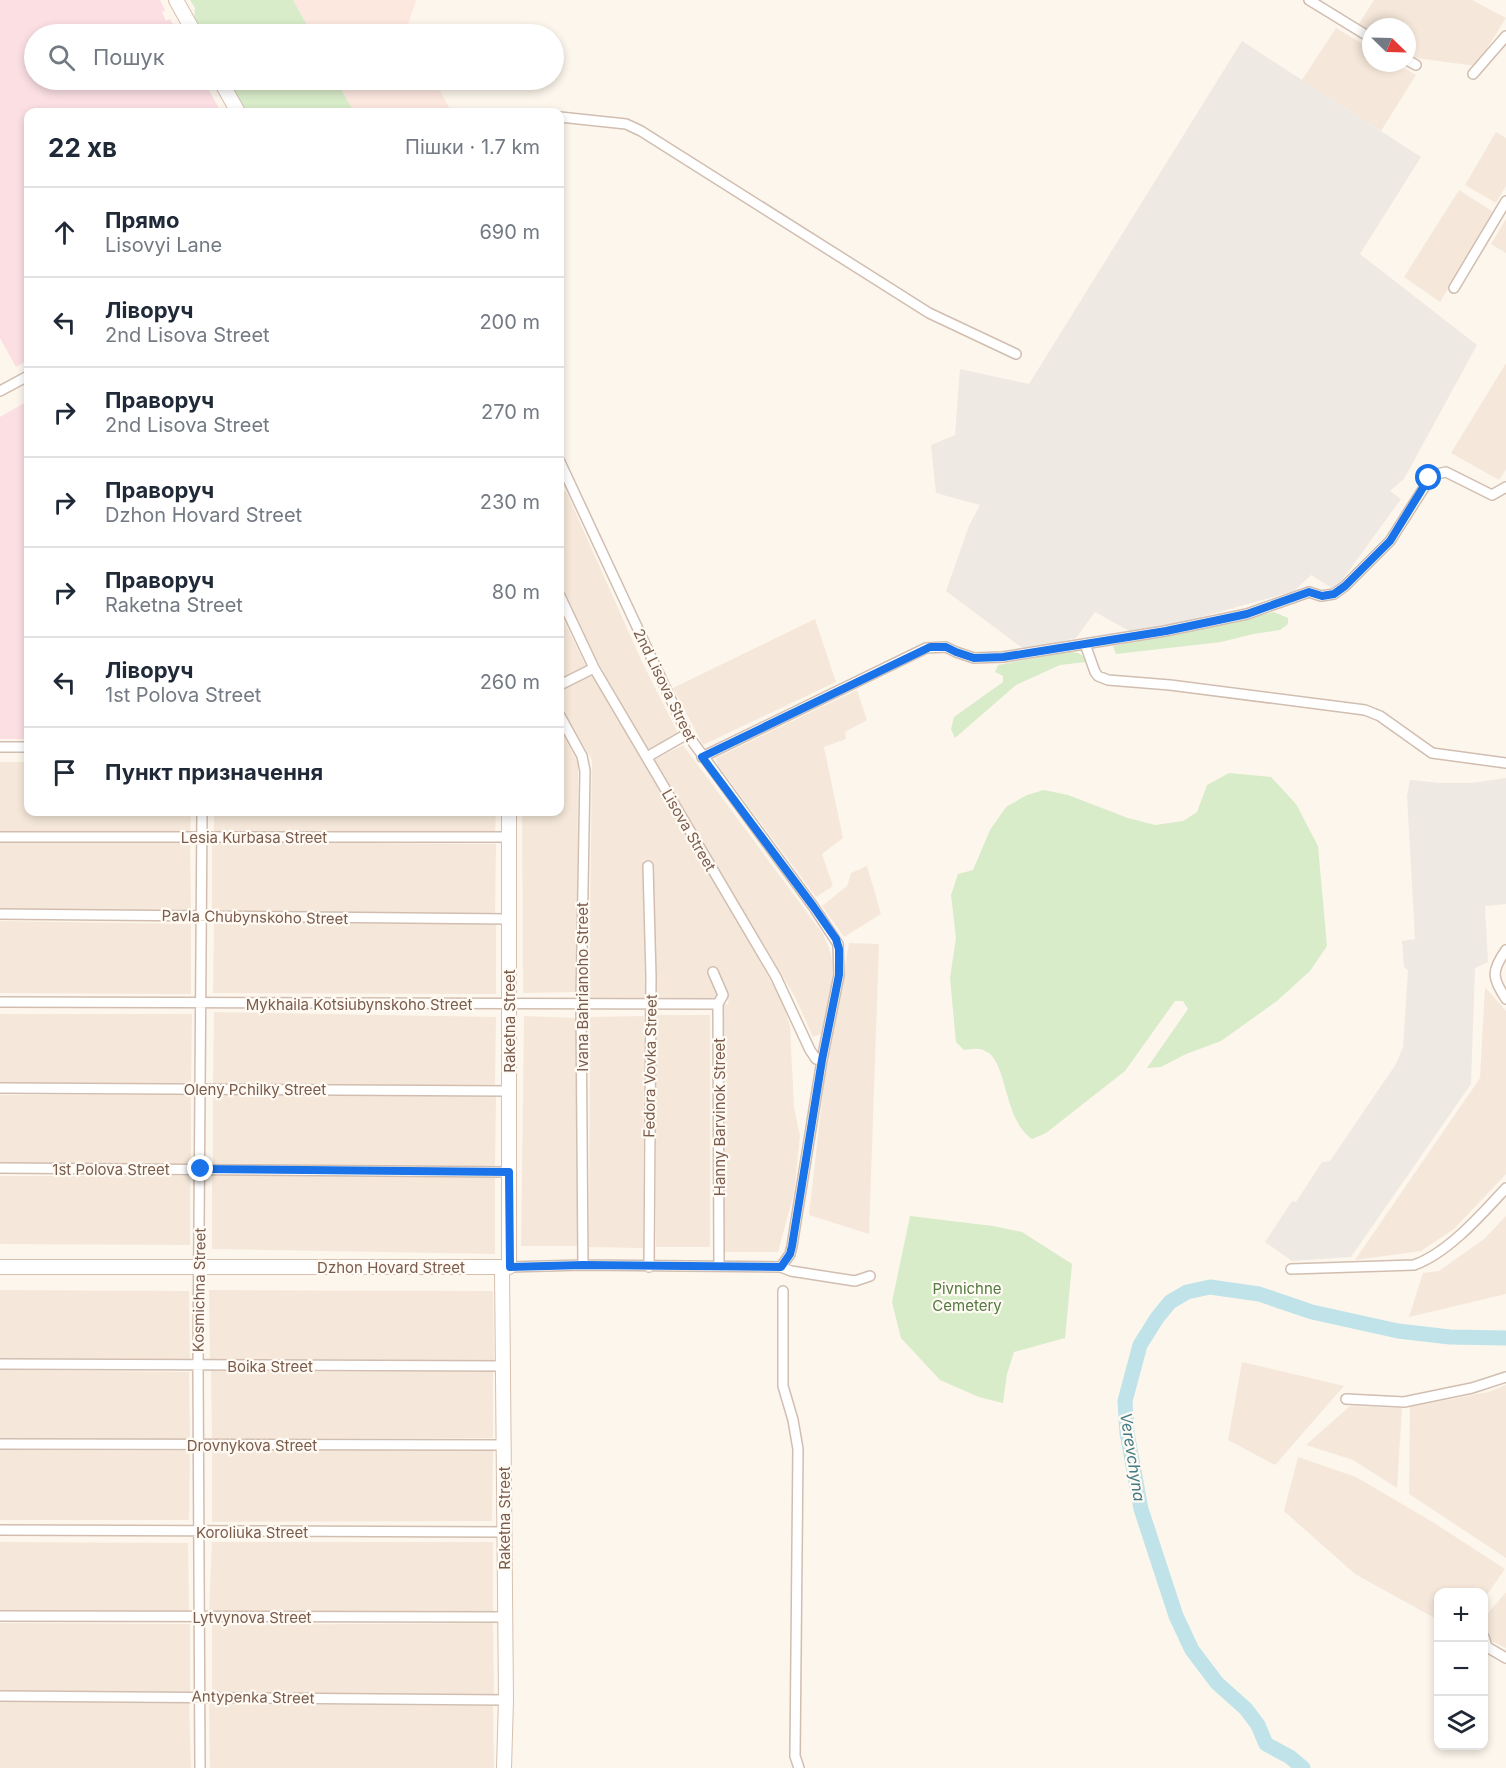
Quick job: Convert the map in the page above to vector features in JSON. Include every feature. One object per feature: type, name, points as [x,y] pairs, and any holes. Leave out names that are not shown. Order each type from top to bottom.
[{"type":"street","points":[[176,0],[189,24]]},
{"type":"street","points":[[1309,0],[1362,32]]},
{"type":"street","points":[[1473,74],[1506,36]]},
{"type":"street","points":[[226,90],[236,108]]},
{"type":"street","points":[[564,117],[626,124],[641,131],[929,313],[1016,354]]},
{"type":"street","points":[[1454,288],[1506,201]]},
{"type":"street","points":[[0,391],[24,378]]},
{"type":"street","name":"2nd Lisova Street","points":[[564,470],[687,734],[813,906],[838,945],[839,975],[822,1060],[792,1246],[790,1254],[781,1267]]},
{"type":"street","points":[[702,757],[926,648],[946,647],[965,655],[990,658],[1166,631],[1247,614],[1309,592],[1322,596],[1334,594],[1390,541],[1429,478],[1439,472],[1454,475],[1492,495],[1506,486]]},
{"type":"street","points":[[564,486],[570,483]]},
{"type":"street","name":"Lisova Street","points":[[564,604],[594,668],[776,977],[810,1050],[816,1059],[822,1060]]},
{"type":"street","points":[[1085,644],[1089,661],[1095,672],[1103,678],[1365,710],[1380,716],[1432,753],[1506,763]]},
{"type":"street","points":[[564,683],[594,668]]},
{"type":"street","name":"Ivana Bahrianoho Street","points":[[564,723],[582,756],[585,771],[581,1004],[583,1265]]},
{"type":"street","points":[[647,757],[687,734]]},
{"type":"street","points":[[0,747],[24,747]]},
{"type":"street","name":"Kosmichna Street","points":[[200,1768],[198,1366],[202,816]]},
{"type":"street","name":"Raketna Street","points":[[504,1768],[506,1700],[503,1366],[509,1172],[509,816]]},
{"type":"street","name":"Lesia Kurbasa Street","points":[[0,837],[508,837]]},
{"type":"street","name":"Fedora Vovka Street","points":[[648,866],[651,1004],[649,1267]]},
{"type":"street","name":"Pavla Chubynskoho Street","points":[[0,914],[509,919]]},
{"type":"street","points":[[1506,950],[1499,960],[1494,975],[1506,999]]},
{"type":"street","name":"Hanny Barvinok Street","points":[[713,972],[722,992],[722,998],[718,1004],[718,1266]]},
{"type":"street","name":"Mykhaila Kotsiubynskoho Street","points":[[0,1002],[718,1004]]},
{"type":"street","name":"Oleny Pchilky Street","points":[[0,1088],[509,1091]]},
{"type":"street","name":"1st Polova Street","points":[[0,1168],[509,1172]]},
{"type":"street","points":[[1291,1269],[1414,1265],[1427,1260],[1446,1247],[1506,1188]]},
{"type":"street","name":"Dzhon Hovard Street","points":[[0,1268],[718,1266],[781,1267],[791,1271],[855,1281],[870,1276]]},
{"type":"street","points":[[783,1291],[783,1386],[793,1420],[798,1449],[795,1756],[799,1768]]},
{"type":"street","name":"Boika Street","points":[[0,1364],[503,1366]]},
{"type":"street","points":[[1346,1399],[1404,1402],[1472,1388],[1506,1377]]},
{"type":"street","name":"Drovnykova Street","points":[[0,1444],[503,1445]]},
{"type":"street","name":"Koroliuka Street","points":[[0,1530],[503,1532]]},
{"type":"street","name":"Lytvynova Street","points":[[0,1616],[505,1617]]},
{"type":"street","points":[[1486,1642],[1487,1647],[1506,1658]]},
{"type":"street","name":"Antypenka Street","points":[[0,1696],[506,1700]]},
{"type":"shaded area","points":[[0,0],[160,0],[165,10],[162,12],[166,21],[170,19],[173,24],[24,24],[24,90],[209,90],[219,108],[24,108],[24,362],[16,367],[0,338]]},
{"type":"shaded area","points":[[293,0],[416,0],[408,24],[306,24]]},
{"type":"shaded area","points":[[1374,0],[1472,0],[1506,18],[1476,66],[1416,58],[1416,18],[1362,18]]},
{"type":"shaded area","points":[[1336,28],[1362,44],[1362,72],[1411,72],[1416,75],[1381,131],[1302,80]]},
{"type":"shaded area","points":[[1242,41],[1421,157],[1360,254],[1477,345],[1404,479],[1390,491],[1401,499],[1335,590],[1311,575],[1294,591],[1165,627],[1131,632],[1095,612],[1076,638],[1025,650],[946,591],[969,526],[980,505],[936,493],[931,445],[955,435],[960,369],[1029,384]]},
{"type":"shaded area","points":[[342,90],[439,90],[449,108],[352,108]]},
{"type":"shaded area","points":[[1496,132],[1506,138],[1506,186],[1496,203],[1465,185]]},
{"type":"shaded area","points":[[1459,190],[1495,213],[1440,302],[1404,277]]},
{"type":"shaded area","points":[[1506,219],[1506,253],[1491,244]]},
{"type":"shaded area","points":[[1506,363],[1506,469],[1499,480],[1451,453]]},
{"type":"shaded area","points":[[24,403],[24,739],[0,739],[0,417]]},
{"type":"shaded area","points":[[566,491],[643,664],[679,735],[649,752],[564,598],[564,492]]},
{"type":"shaded area","points":[[815,619],[836,682],[703,745],[673,688]]},
{"type":"shaded area","points":[[564,621],[586,666],[564,678]]},
{"type":"shaded area","points":[[593,673],[783,1002],[790,1026],[794,1107],[800,1136],[794,1193],[778,1252],[722,1252],[724,1085],[722,1006],[729,1003],[714,967],[709,970],[719,991],[718,997],[713,999],[656,999],[653,870],[647,860],[643,860],[645,998],[589,998],[592,760],[564,712],[564,690]]},
{"type":"shaded area","points":[[857,690],[867,720],[845,732],[846,739],[824,747],[843,838],[822,854],[833,886],[816,897],[717,764],[716,758]]},
{"type":"shaded area","points":[[564,736],[578,763],[577,992],[523,993],[522,816],[564,816]]},
{"type":"shaded area","points":[[683,745],[823,934],[835,972],[821,1034],[813,1037],[795,997],[654,760]]},
{"type":"shaded area","points":[[0,762],[24,762],[24,816],[191,816],[190,833],[0,831]]},
{"type":"shaded area","points":[[1506,778],[1506,904],[1485,906],[1488,962],[1475,968],[1471,1084],[1351,1257],[1292,1261],[1265,1242],[1292,1201],[1296,1202],[1322,1162],[1330,1161],[1396,1064],[1403,1047],[1408,970],[1404,967],[1402,941],[1415,939],[1407,796],[1410,780],[1471,783]]},
{"type":"shaded area","points":[[214,816],[496,816],[495,832],[214,831]]},
{"type":"shaded area","points":[[190,842],[191,911],[0,911],[0,843]]},
{"type":"shaded area","points":[[212,842],[496,844],[495,914],[212,912]]},
{"type":"shaded area","points":[[867,866],[881,914],[844,937],[822,906],[847,886],[851,873]]},
{"type":"shaded area","points":[[0,921],[191,924],[191,994],[0,993]]},
{"type":"shaded area","points":[[214,923],[496,924],[496,994],[213,993]]},
{"type":"shaded area","points":[[849,943],[879,944],[869,1234],[809,1215],[824,1083]]},
{"type":"shaded area","points":[[1485,987],[1506,1011],[1506,1174],[1454,1229],[1421,1251],[1355,1260],[1480,1078]]},
{"type":"shaded area","points":[[214,1012],[496,1017],[495,1086],[213,1084]]},
{"type":"shaded area","points":[[0,1014],[192,1014],[191,1083],[0,1083]]},
{"type":"shaded area","points":[[656,1015],[710,1015],[710,1247],[656,1247]]},
{"type":"shaded area","points":[[524,1016],[577,1018],[577,1246],[521,1246]]},
{"type":"shaded area","points":[[644,1016],[643,1248],[589,1247],[590,1017]]},
{"type":"shaded area","points":[[0,1095],[191,1095],[191,1165],[0,1163]]},
{"type":"shaded area","points":[[213,1095],[496,1096],[495,1168],[213,1163]]},
{"type":"shaded area","points":[[212,1175],[495,1176],[495,1254],[212,1249]]},
{"type":"shaded area","points":[[0,1176],[190,1176],[190,1245],[0,1244]]},
{"type":"shaded area","points":[[1506,1216],[1506,1294],[1409,1317],[1423,1273],[1439,1271],[1484,1239]]},
{"type":"shaded area","points":[[0,1290],[189,1291],[190,1359],[0,1358]]},
{"type":"shaded area","points":[[209,1290],[493,1291],[494,1360],[210,1361]]},
{"type":"shaded area","points":[[1242,1362],[1344,1386],[1275,1465],[1228,1440]]},
{"type":"shaded area","points":[[0,1370],[189,1372],[190,1440],[0,1439]]},
{"type":"shaded area","points":[[211,1371],[493,1372],[493,1438],[212,1439]]},
{"type":"shaded area","points":[[1506,1385],[1506,1558],[1409,1494],[1410,1407],[1488,1392]]},
{"type":"shaded area","points":[[1350,1406],[1402,1408],[1397,1488],[1353,1460],[1306,1445]]},
{"type":"shaded area","points":[[0,1450],[190,1451],[189,1520],[0,1520]]},
{"type":"shaded area","points":[[493,1450],[492,1521],[212,1522],[212,1451]]},
{"type":"shaded area","points":[[1298,1457],[1356,1477],[1431,1521],[1505,1569],[1488,1593],[1488,1588],[1434,1588],[1434,1618],[1355,1574],[1284,1511]]},
{"type":"shaded area","points":[[0,1542],[188,1543],[189,1612],[0,1611]]},
{"type":"shaded area","points":[[212,1542],[493,1542],[493,1612],[209,1611]]},
{"type":"shaded area","points":[[1506,1592],[1506,1648],[1491,1641],[1488,1631],[1488,1613]]},
{"type":"shaded area","points":[[0,1623],[190,1624],[190,1692],[0,1692]]},
{"type":"shaded area","points":[[493,1623],[494,1695],[212,1692],[212,1625]]},
{"type":"shaded area","points":[[0,1702],[189,1702],[191,1768],[0,1768]]},
{"type":"shaded area","points":[[209,1704],[493,1706],[494,1768],[210,1768]]},
{"type":"green space","points":[[190,0],[293,0],[306,24],[197,24],[194,18],[195,8]]},
{"type":"green space","points":[[234,90],[342,90],[352,108],[244,108]]},
{"type":"green space","points":[[1274,612],[1288,618],[1288,624],[1280,630],[1221,642],[1116,654],[1113,646],[1228,623]]},
{"type":"green space","points":[[1067,652],[1079,653],[1086,662],[1060,665],[1016,685],[955,738],[951,729],[954,717],[1003,682],[1003,676],[995,672],[998,665]]},
{"type":"green space","points":[[1229,773],[1271,777],[1296,804],[1318,846],[1327,946],[1310,971],[1277,1001],[1221,1041],[1186,1054],[1161,1067],[1147,1068],[1188,1009],[1183,1001],[1175,1001],[1125,1071],[1046,1133],[1032,1139],[1023,1131],[1016,1119],[994,1058],[982,1049],[964,1050],[956,1042],[950,978],[956,938],[951,895],[958,874],[973,870],[990,830],[1006,807],[1027,795],[1044,790],[1068,795],[1128,818],[1155,825],[1183,821],[1197,812],[1207,785]]},
{"type":"green space","name":"Pivnichne Cemetery","points":[[910,1216],[993,1226],[1022,1232],[1072,1264],[1065,1338],[1014,1352],[1007,1374],[1003,1403],[979,1397],[940,1380],[901,1338],[892,1302]]},
{"type":"waterway","name":"Verevchyna","points":[[1303,1768],[1290,1757],[1266,1744],[1258,1725],[1246,1709],[1217,1683],[1192,1650],[1176,1616],[1141,1509],[1127,1433],[1125,1401],[1140,1345],[1170,1302],[1187,1292],[1210,1287],[1259,1294],[1312,1312],[1398,1331],[1450,1337],[1506,1338]]},
{"type":"route","points":[[201,1169],[509,1172],[510,1267],[583,1265],[781,1267],[790,1254],[792,1246],[822,1060],[839,975],[839,949],[836,939],[813,906],[702,757],[926,648],[946,647],[974,658],[1003,657],[1166,631],[1247,614],[1309,592],[1322,596],[1334,594],[1340,591],[1390,541],[1429,478]]}]
